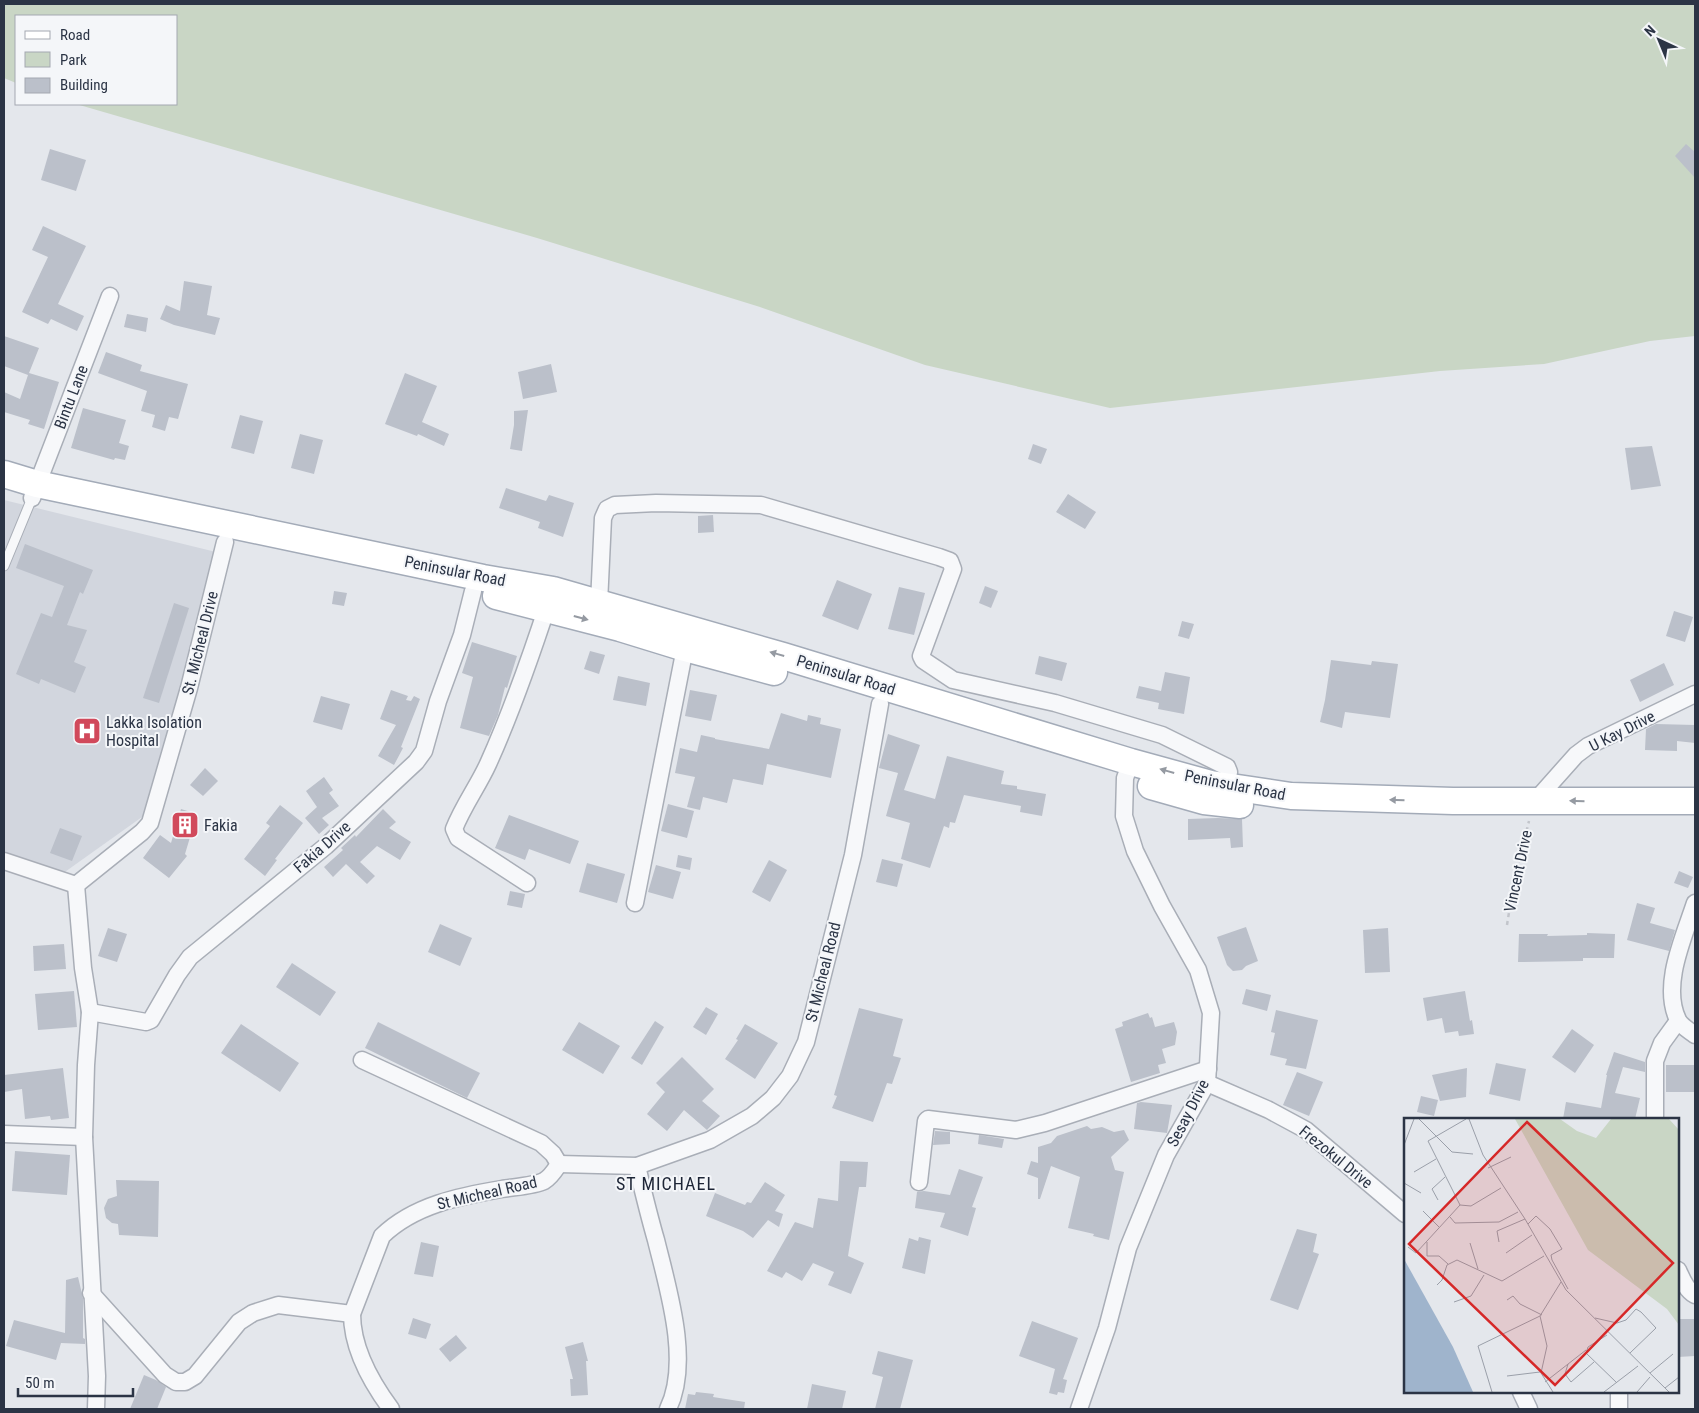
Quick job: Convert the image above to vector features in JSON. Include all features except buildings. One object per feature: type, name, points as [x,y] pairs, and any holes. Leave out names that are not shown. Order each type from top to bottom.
[{"type":"main road","name":"Peninsular Road","points":[[4,474],[35,491],[225,542],[473,591],[599,603],[783,656],[1128,770],[1204,801],[1293,812],[1399,817],[1695,800]]},
{"type":"main road","name":"Peninsular Road","points":[[4,491],[35,491],[474,576],[550,599],[684,648],[967,728],[1128,770],[1290,796],[1402,800],[1695,817]]},
{"type":"street","name":"Bintu Lane","points":[[35,491],[110,296]]},
{"type":"street","points":[[599,603],[603,518],[607,509],[615,505],[656,503],[760,505],[920,551],[950,561],[952,569],[921,656],[926,663],[953,680],[1055,703],[1162,735],[1227,767],[1229,772],[1226,786]]},
{"type":"street","name":"St. Micheal Drive","points":[[76,885],[142,832],[150,823],[189,688],[225,542]]},
{"type":"street","name":"Fakia Drive","points":[[90,1012],[146,1022],[151,1020],[177,975],[190,957],[326,846],[416,762],[427,744],[438,701],[462,635],[473,591]]},
{"type":"street","points":[[527,883],[458,838],[454,829],[487,766],[501,734],[529,662],[550,599]]},
{"type":"street","points":[[635,903],[684,648]]},
{"type":"street","name":"U Kay Drive","points":[[1533,809],[1576,755],[1588,746],[1695,694]]},
{"type":"street","name":"St Micheal Road","points":[[391,1409],[364,1364],[354,1335],[352,1314],[378,1245],[382,1236],[389,1229],[430,1205],[543,1181],[553,1174],[559,1164],[637,1166],[710,1140],[752,1116],[773,1098],[790,1076],[806,1042],[853,855],[880,704]]},
{"type":"street","name":"Sesay Drive","points":[[1079,1409],[1107,1328],[1128,1248],[1166,1155],[1208,1076],[1211,1013],[1198,970],[1162,906],[1135,851],[1124,816],[1128,770]]},
{"type":"street","points":[[4,861],[76,885],[83,968],[90,1012],[84,1137],[97,1376],[96,1409]]},
{"type":"street","points":[[1695,903],[1674,971],[1671,995],[1678,1021],[1695,1035]]},
{"type":"street","points":[[1655,1118],[1655,1061],[1662,1043],[1678,1021]]},
{"type":"street","points":[[362,1060],[541,1143],[553,1154],[559,1164]]},
{"type":"street","points":[[919,1182],[926,1121],[928,1119],[1016,1130],[1208,1076]]},
{"type":"street","name":"Frezokul Drive","points":[[1208,1076],[1306,1130],[1404,1213]]},
{"type":"street","points":[[4,1134],[84,1137]]},
{"type":"street","points":[[637,1166],[668,1286],[678,1345],[678,1366],[668,1409]]},
{"type":"street","points":[[1679,1272],[1686,1287],[1695,1296]]},
{"type":"street","points":[[91,1293],[165,1375],[176,1382],[185,1382],[196,1376],[239,1322],[253,1313],[278,1305],[352,1314]]},
{"type":"street","points":[[1521,1393],[1529,1409]]},
{"type":"street","points":[[1619,1409],[1620,1393]]},
{"type":"lane","points":[[4,566],[35,491]]},
{"type":"path","name":"Vincent Drive","points":[[1507,925],[1514,881],[1533,809]]},
{"type":"shaded area","name":"Lakka Isolation Hospital","points":[[4,500],[216,552],[149,812],[62,874],[4,853]]},
{"type":"green space","points":[[4,4],[1695,4],[1695,336],[1650,341],[1544,364],[1440,371],[1110,408],[925,365],[760,307],[537,238],[79,105],[178,105],[178,15],[15,15],[15,83],[4,78]]},
{"type":"place","name":"Lakka Isolation Hospital","points":[[87,731]]},
{"type":"place","name":"Fakia","points":[[185,825]]},
{"type":"district","name":"ST MICHAEL","points":[[666,1183]]}]
